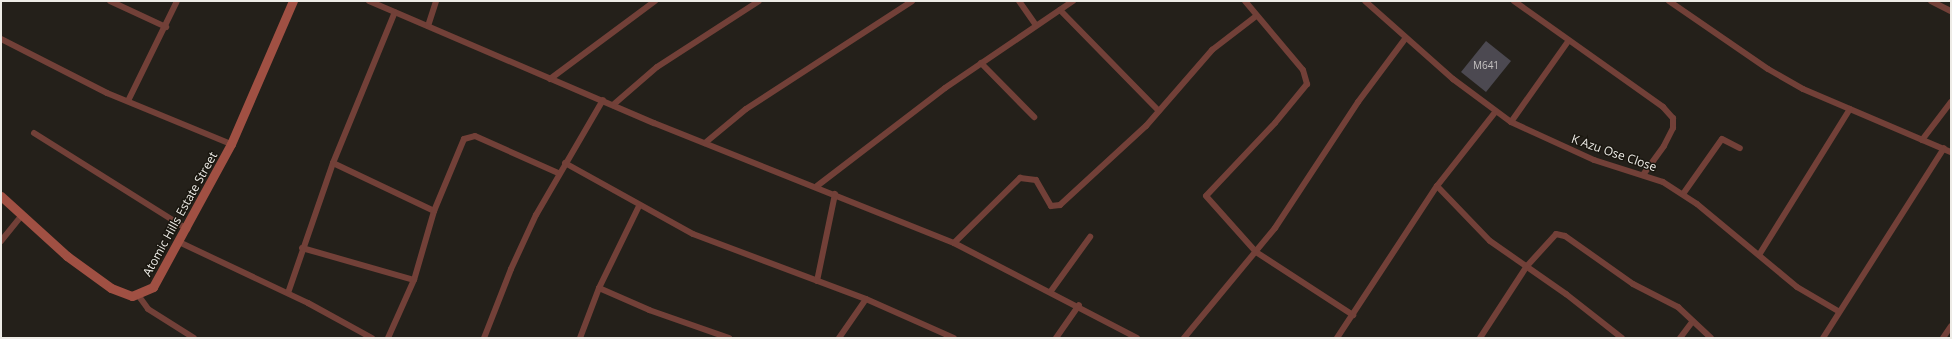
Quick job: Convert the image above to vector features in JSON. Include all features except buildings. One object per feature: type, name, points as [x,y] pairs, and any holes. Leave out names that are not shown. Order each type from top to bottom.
[{"type":"street","points":[[110,1],[166,27]]},
{"type":"street","points":[[128,101],[166,27],[177,1]]},
{"type":"street","name":"Atomic Hills Estate Street","points":[[138,295],[154,287],[232,144],[293,1]]},
{"type":"street","points":[[368,1],[550,79],[705,143],[817,186],[954,243],[1079,305],[1137,338]]},
{"type":"street","points":[[428,26],[436,1]]},
{"type":"street","points":[[550,79],[654,1]]},
{"type":"street","points":[[613,105],[657,67],[759,1]]},
{"type":"street","points":[[705,143],[746,109],[912,1]]},
{"type":"street","points":[[1019,1],[1036,25]]},
{"type":"street","points":[[817,186],[879,136],[1036,25],[1073,1]]},
{"type":"street","points":[[1245,1],[1308,79],[1304,89],[1275,123],[1206,194],[1256,252],[1353,315]]},
{"type":"street","name":"K Azu Ose Close","points":[[1365,1],[1405,39],[1511,122],[1594,160],[1643,175],[1683,194],[1759,255],[1797,288],[1838,311]]},
{"type":"street","points":[[1514,1],[1663,107],[1673,118],[1673,128],[1664,146],[1643,175]]},
{"type":"street","points":[[1669,1],[1768,69],[1803,89],[1951,152]]},
{"type":"street","points":[[1931,1],[1951,11]]},
{"type":"street","points":[[1060,10],[1159,111]]},
{"type":"street","points":[[288,293],[302,248],[333,163],[395,12]]},
{"type":"street","points":[[954,243],[1016,180],[1027,177],[1036,180],[1051,206],[1060,205],[1086,184],[1159,111],[1212,50],[1256,16]]},
{"type":"street","points":[[1,39],[128,101],[232,144]]},
{"type":"street","points":[[1184,338],[1256,252],[1302,190],[1358,102],[1405,39]]},
{"type":"street","points":[[1511,122],[1569,40]]},
{"type":"street","points":[[982,63],[1034,117]]},
{"type":"street","points":[[484,338],[511,269],[558,173],[603,100]]},
{"type":"street","points":[[1922,140],[1951,102]]},
{"type":"street","points":[[1759,255],[1850,109]]},
{"type":"street","points":[[1337,338],[1437,186],[1496,111]]},
{"type":"street","points":[[34,132],[186,229]]},
{"type":"street","points":[[388,338],[414,280],[434,211],[456,154],[464,139],[470,136],[558,173]]},
{"type":"street","points":[[1683,194],[1720,141],[1726,139],[1740,148]]},
{"type":"street","points":[[1823,338],[1838,311],[1944,148]]},
{"type":"street","points":[[333,163],[434,211]]},
{"type":"street","points":[[565,163],[639,206],[693,234],[866,299],[940,335],[954,338]]},
{"type":"street","points":[[1437,186],[1490,241],[1527,266],[1622,338]]},
{"type":"street","points":[[817,281],[836,194]]},
{"type":"street","points":[[1,196],[86,271],[118,292],[138,295],[148,309],[194,338]]},
{"type":"street","points":[[580,338],[599,288],[639,206]]},
{"type":"street","points":[[1,241],[22,215]]},
{"type":"street","points":[[1480,338],[1527,266],[1550,238],[1556,234],[1564,236],[1633,284],[1672,303],[1693,320],[1711,338]]},
{"type":"street","points":[[1051,291],[1090,237]]},
{"type":"street","points":[[179,242],[288,293],[372,338]]},
{"type":"street","points":[[302,248],[414,280]]},
{"type":"street","points":[[599,288],[649,310],[729,338]]},
{"type":"street","points":[[839,338],[866,299]]},
{"type":"street","points":[[1056,338],[1079,305]]},
{"type":"street","points":[[1680,338],[1693,320]]},
{"type":"street","points":[[1943,338],[1951,326]]}]
